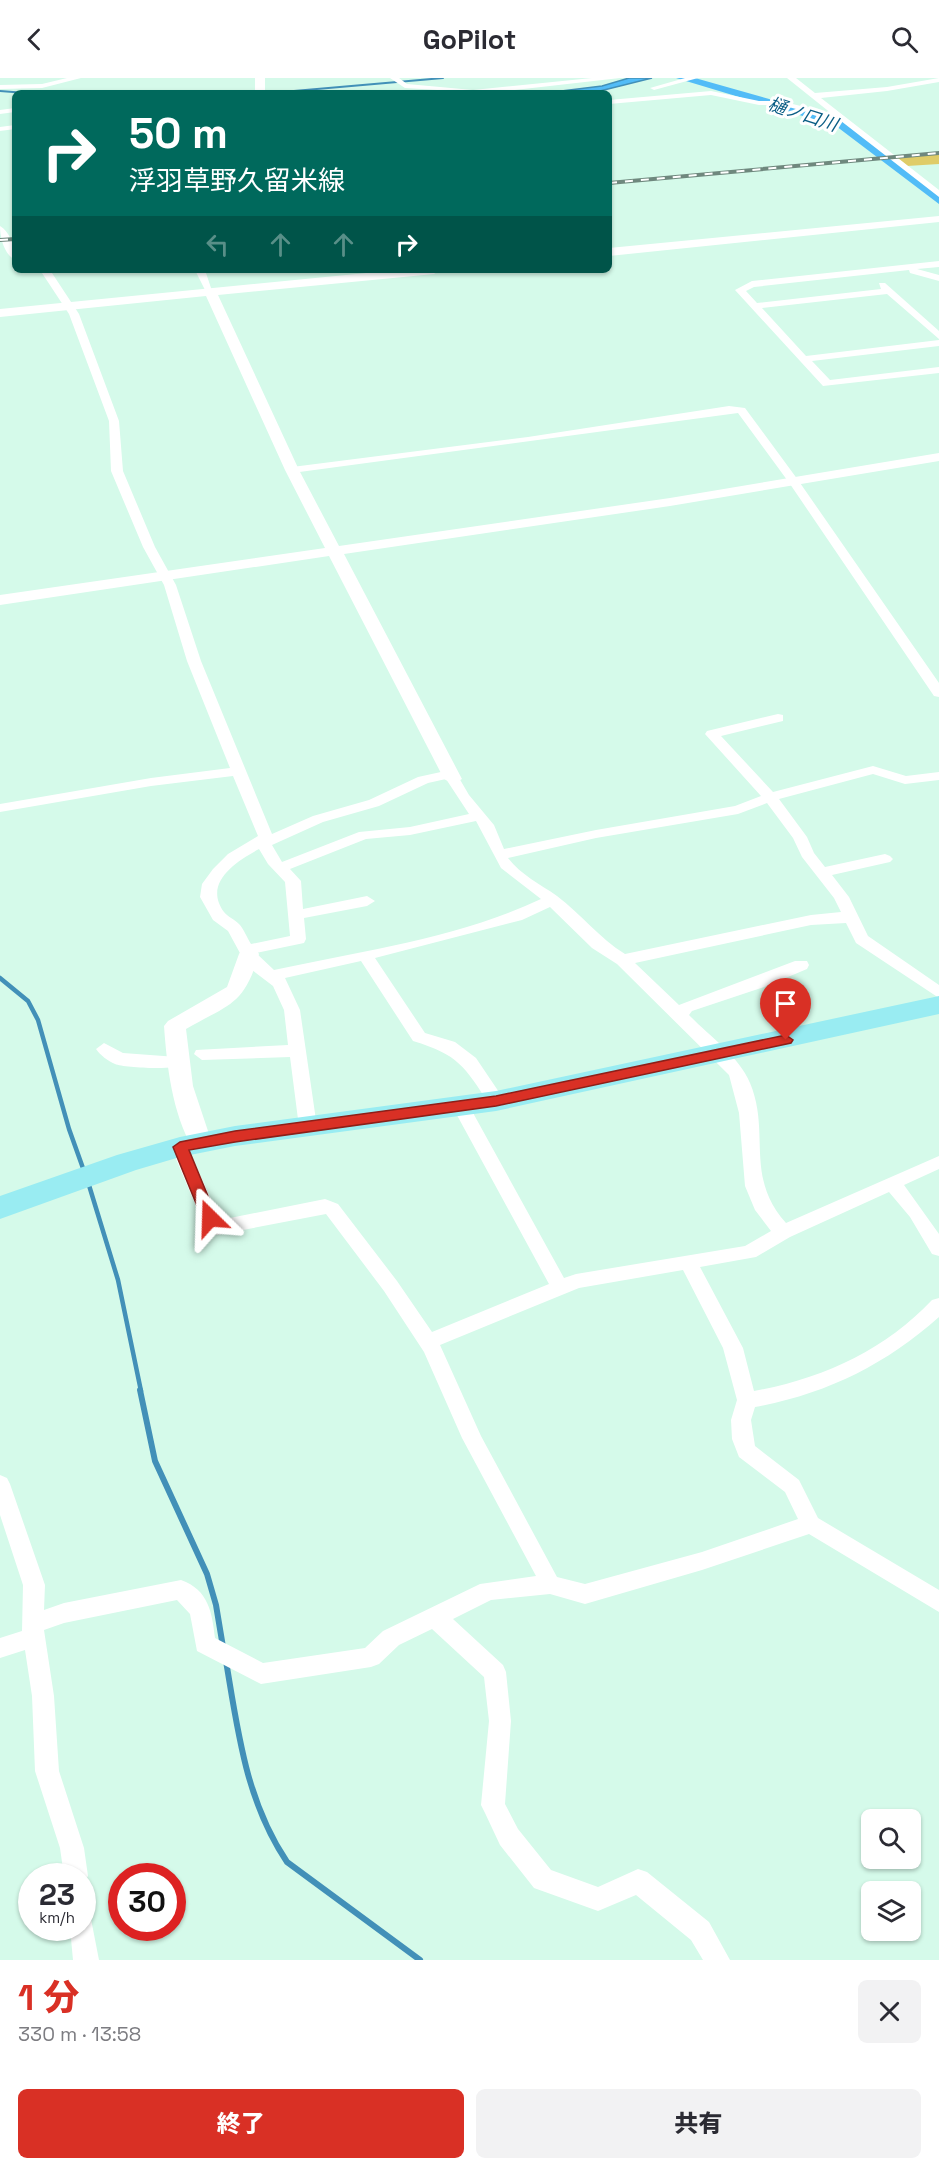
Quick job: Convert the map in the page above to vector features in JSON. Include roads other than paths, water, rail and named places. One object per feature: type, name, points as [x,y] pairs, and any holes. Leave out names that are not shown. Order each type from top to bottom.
[{"type":"main road","points":[[0,1208],[88,1176],[191,1145],[496,1101],[718,1055],[939,1005]]},
{"type":"street","points":[[0,87],[42,86],[76,78]]},
{"type":"street","points":[[490,90],[616,78]]},
{"type":"street","points":[[612,94],[693,78]]},
{"type":"street","points":[[791,78],[840,119],[869,138],[939,194]]},
{"type":"street","points":[[812,96],[887,90],[939,80]]},
{"type":"street","points":[[398,81],[405,86],[448,90]]},
{"type":"street","points":[[612,102],[711,93],[765,104],[778,103],[840,119]]},
{"type":"street","points":[[612,252],[939,219]]},
{"type":"street","points":[[0,229],[12,251]]},
{"type":"street","points":[[939,264],[743,286],[740,290],[827,384],[939,370]]},
{"type":"street","points":[[900,268],[939,278]]},
{"type":"street","points":[[869,272],[939,336]]},
{"type":"street","points":[[47,273],[69,306],[114,421],[117,471],[149,547],[170,585],[194,662],[265,836],[262,841],[233,857],[218,872],[210,884],[208,897],[212,908],[234,928],[253,962],[280,983],[292,1010],[297,1026],[297,1049],[308,1127]]},
{"type":"street","points":[[201,273],[292,470],[336,550],[452,776],[479,816],[488,825],[499,855],[526,883],[552,900],[598,944],[623,960],[736,1072],[745,1087],[754,1187],[770,1218],[783,1232]]},
{"type":"street","points":[[0,313],[403,273]]},
{"type":"street","points":[[756,306],[889,291]]},
{"type":"street","points":[[804,359],[939,343]]},
{"type":"street","points":[[292,470],[741,410],[794,482],[939,693]]},
{"type":"street","points":[[0,600],[794,482],[939,457]]},
{"type":"street","points":[[778,718],[712,734],[770,797],[800,837],[807,854],[824,872],[841,897],[862,939],[939,993]]},
{"type":"street","points":[[499,855],[596,834],[738,810],[770,797],[873,770],[905,780],[939,776]]},
{"type":"street","points":[[0,808],[151,782],[237,771]]},
{"type":"street","points":[[262,841],[267,842],[318,819],[374,802],[423,780],[452,776]]},
{"type":"street","points":[[282,867],[364,835],[423,829],[479,816]]},
{"type":"street","points":[[248,952],[298,939],[293,880],[282,867],[273,861],[262,841]]},
{"type":"street","points":[[824,872],[885,859]]},
{"type":"street","points":[[272,976],[366,956],[516,917],[552,900]]},
{"type":"street","points":[[297,915],[368,901]]},
{"type":"street","points":[[623,960],[773,930],[801,922],[838,916],[850,918]]},
{"type":"street","points":[[248,952],[241,981],[234,992],[175,1026],[177,1064],[192,1121],[191,1145],[213,1226],[217,1228],[325,1206],[332,1209],[372,1261],[441,1366],[472,1438],[532,1544],[550,1584]]},
{"type":"street","points":[[366,956],[408,1025],[419,1037],[449,1046],[470,1062],[496,1101]]},
{"type":"street","points":[[680,1015],[686,1007],[758,983],[801,965]]},
{"type":"street","points":[[104,1049],[119,1059],[177,1064]]},
{"type":"street","points":[[202,1054],[249,1051],[284,1054],[297,1049]]},
{"type":"street","points":[[461,1107],[559,1286]]},
{"type":"street","points":[[427,1342],[559,1286],[615,1273],[749,1252],[783,1232],[939,1162]]},
{"type":"street","points":[[893,1184],[927,1228],[939,1249]]},
{"type":"street","points":[[688,1262],[733,1348],[747,1400],[741,1420],[742,1439],[746,1451],[792,1486],[811,1524],[939,1602]]},
{"type":"street","points":[[747,1400],[782,1395],[838,1378],[877,1356],[939,1305]]},
{"type":"street","points":[[0,1484],[34,1585],[34,1631],[43,1696],[47,1771],[72,1848],[74,1863]]},
{"type":"street","points":[[0,1648],[64,1613],[181,1590],[201,1610],[205,1644],[261,1674],[324,1666],[371,1657],[391,1638],[488,1592],[550,1584],[585,1594],[702,1562],[811,1524]]},
{"type":"street","points":[[434,1616],[495,1672],[500,1721],[493,1805],[509,1838],[543,1879],[598,1899],[638,1881],[700,1931],[717,1960]]},
{"type":"street","points":[[84,1941],[86,1960]]},
{"type":"water","points":[[629,78],[652,78],[604,90],[569,90],[602,86]]},
{"type":"waterway","points":[[305,90],[443,78]]},
{"type":"waterway","name":"樋ノ口川","points":[[682,78],[840,123],[939,200]]},
{"type":"waterway","points":[[0,91],[12,92]]},
{"type":"waterway","points":[[0,978],[28,1001],[38,1020],[69,1129],[84,1171]]},
{"type":"waterway","points":[[88,1182],[118,1280],[141,1391]]},
{"type":"waterway","points":[[140,1390],[155,1461],[207,1574],[216,1605],[223,1647]]},
{"type":"waterway","points":[[226,1661],[240,1740],[253,1790],[273,1839],[287,1862],[420,1960]]},
{"type":"railway","points":[[612,183],[939,153]]},
{"type":"railway","points":[[0,240],[12,239]]}]
